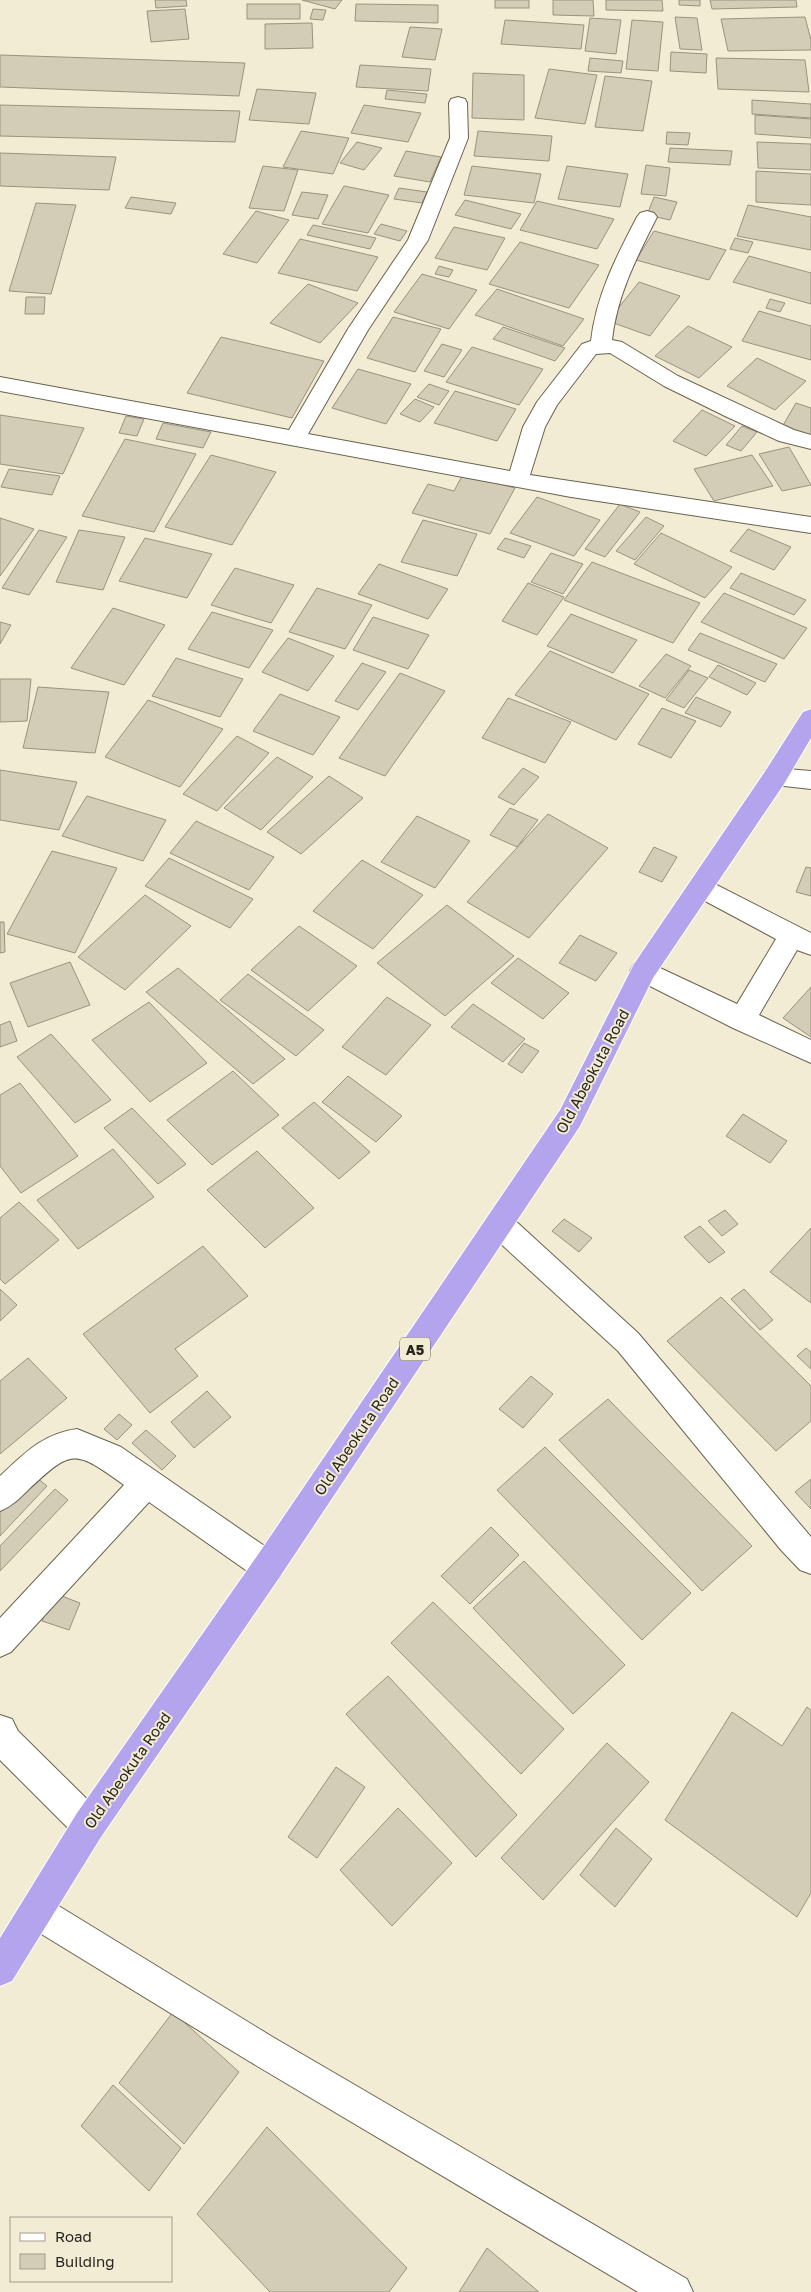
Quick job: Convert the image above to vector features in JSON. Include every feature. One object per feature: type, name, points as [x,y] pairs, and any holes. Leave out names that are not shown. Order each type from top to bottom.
[{"type":"highway","name":"Old Abeokuta Road","points":[[0,1969],[37,1912],[89,1825],[268,1567],[570,1118],[642,972],[776,777],[811,718]]},
{"type":"street","points":[[295,438],[358,328],[418,240],[459,138],[458,103]]},
{"type":"street","points":[[600,345],[602,321],[612,286],[647,217]]},
{"type":"street","points":[[518,480],[534,427],[548,402],[589,349],[600,345],[616,347],[671,381],[732,411],[787,436],[811,442]]},
{"type":"street","points":[[0,384],[571,490],[811,525]]},
{"type":"street","points":[[776,777],[811,780]]},
{"type":"street","points":[[701,887],[802,940],[742,1020]]},
{"type":"street","points":[[642,972],[811,1052]]},
{"type":"street","points":[[499,1224],[628,1342],[792,1540],[811,1559]]},
{"type":"street","points":[[0,1496],[44,1455],[64,1445],[77,1443],[110,1458],[268,1567]]},
{"type":"street","points":[[0,1641],[146,1482]]},
{"type":"street","points":[[0,1731],[6,1743],[89,1825]]},
{"type":"street","points":[[37,1912],[259,2048],[674,2292]]},
{"type":"building","points":[[155,0],[186,0],[187,6],[156,8]]},
{"type":"building","points":[[302,0],[342,0],[335,9]]},
{"type":"building","points":[[495,0],[529,0],[529,8],[495,8]]},
{"type":"building","points":[[553,0],[593,0],[594,16],[553,15]]},
{"type":"building","points":[[606,0],[662,0],[663,11],[606,10]]},
{"type":"building","points":[[679,0],[700,0],[700,6],[679,5]]},
{"type":"building","points":[[710,0],[796,0],[797,7],[712,9]]},
{"type":"building","points":[[247,4],[300,4],[300,19],[247,19]]},
{"type":"building","points":[[356,4],[438,5],[438,23],[355,21]]},
{"type":"building","points":[[185,9],[189,39],[151,42],[147,11]]},
{"type":"building","points":[[313,9],[326,10],[323,20],[310,19]]},
{"type":"building","points":[[675,17],[697,18],[702,50],[680,49]]},
{"type":"building","points":[[805,17],[811,40],[811,50],[728,51],[721,19]]},
{"type":"building","points":[[590,18],[621,20],[616,54],[585,51]]},
{"type":"building","points":[[505,20],[584,25],[581,49],[501,44]]},
{"type":"building","points":[[632,20],[663,22],[658,71],[626,69]]},
{"type":"building","points":[[312,23],[313,48],[265,49],[265,24]]},
{"type":"building","points":[[410,27],[442,29],[435,60],[402,57]]},
{"type":"building","points":[[671,52],[707,54],[706,73],[670,71]]},
{"type":"building","points":[[0,55],[245,63],[239,96],[0,87]]},
{"type":"building","points":[[590,58],[623,61],[621,73],[588,71]]},
{"type":"building","points":[[716,58],[805,60],[809,92],[718,89]]},
{"type":"building","points":[[360,65],[431,69],[428,91],[356,87]]},
{"type":"building","points":[[549,69],[597,75],[585,124],[535,118]]},
{"type":"building","points":[[473,73],[524,75],[524,120],[472,118]]},
{"type":"building","points":[[605,76],[652,81],[643,131],[595,127]]},
{"type":"building","points":[[257,89],[316,93],[309,124],[249,120]]},
{"type":"building","points":[[387,90],[427,94],[425,103],[385,99]]},
{"type":"building","points":[[752,100],[811,104],[811,118],[752,114]]},
{"type":"building","points":[[0,105],[240,111],[235,142],[0,136]]},
{"type":"building","points":[[364,105],[421,113],[408,142],[351,133]]},
{"type":"building","points":[[755,115],[811,119],[811,138],[755,134]]},
{"type":"building","points":[[301,131],[349,138],[333,174],[283,167]]},
{"type":"building","points":[[478,131],[552,136],[549,161],[474,156]]},
{"type":"building","points":[[667,132],[690,133],[688,145],[666,144]]},
{"type":"building","points":[[357,142],[382,148],[364,170],[340,163]]},
{"type":"building","points":[[757,142],[811,144],[811,170],[758,168]]},
{"type":"building","points":[[670,148],[732,151],[730,165],[668,162]]},
{"type":"building","points":[[406,151],[441,157],[430,182],[394,176]]},
{"type":"building","points":[[0,153],[116,157],[109,190],[0,186]]},
{"type":"building","points":[[646,165],[670,168],[666,196],[641,194]]},
{"type":"building","points":[[263,166],[298,170],[284,211],[249,208]]},
{"type":"building","points":[[472,166],[541,174],[534,203],[464,195]]},
{"type":"building","points":[[567,166],[628,174],[620,207],[558,199]]},
{"type":"building","points":[[756,171],[811,174],[811,205],[756,202]]},
{"type":"building","points":[[344,186],[389,195],[368,233],[322,224]]},
{"type":"building","points":[[399,188],[427,192],[422,203],[394,199]]},
{"type":"building","points":[[302,192],[328,195],[318,219],[292,215]]},
{"type":"building","points":[[131,197],[176,203],[171,214],[125,208]]},
{"type":"building","points":[[654,197],[677,202],[670,220],[647,215]]},
{"type":"building","points":[[465,200],[521,214],[511,229],[455,215]]},
{"type":"building","points":[[537,201],[614,219],[597,249],[520,230]]},
{"type":"building","points":[[36,203],[76,205],[51,294],[9,291]]},
{"type":"building","points":[[748,205],[811,217],[811,250],[737,236]]},
{"type":"building","points":[[256,211],[289,220],[257,263],[223,254]]},
{"type":"building","points":[[381,224],[407,231],[400,241],[374,234]]},
{"type":"building","points":[[313,225],[376,238],[370,249],[307,235]]},
{"type":"building","points":[[454,227],[505,238],[487,270],[435,258]]},
{"type":"building","points":[[654,231],[726,250],[709,280],[636,260]]},
{"type":"building","points":[[735,238],[753,242],[748,253],[730,249]]},
{"type":"building","points":[[300,239],[378,257],[357,291],[278,273]]},
{"type":"building","points":[[520,242],[599,265],[569,308],[489,284]]},
{"type":"building","points":[[749,256],[811,273],[811,304],[733,282]]},
{"type":"building","points":[[439,266],[453,270],[449,277],[435,274]]},
{"type":"building","points":[[422,274],[477,290],[449,329],[394,312]]},
{"type":"building","points":[[639,282],[680,296],[650,336],[608,321]]},
{"type":"building","points":[[308,284],[358,303],[320,343],[270,323]]},
{"type":"building","points":[[497,289],[584,319],[563,346],[475,315]]},
{"type":"building","points":[[26,297],[45,297],[44,314],[25,314]]},
{"type":"building","points":[[770,299],[785,303],[780,312],[766,308]]},
{"type":"building","points":[[759,311],[811,326],[811,360],[742,341]]},
{"type":"building","points":[[393,317],[441,329],[415,372],[367,358]]},
{"type":"building","points":[[688,326],[732,347],[699,378],[655,356]]},
{"type":"building","points":[[503,327],[565,348],[555,361],[493,339]]},
{"type":"building","points":[[221,337],[324,361],[292,418],[187,393]]},
{"type":"building","points":[[442,344],[462,350],[444,377],[424,371]]},
{"type":"building","points":[[472,347],[543,369],[519,405],[446,382]]},
{"type":"building","points":[[757,358],[806,381],[775,410],[727,386]]},
{"type":"building","points":[[358,369],[411,384],[386,424],[332,408]]},
{"type":"building","points":[[429,384],[449,391],[439,405],[417,397]]},
{"type":"building","points":[[455,391],[516,409],[497,441],[434,423]]},
{"type":"building","points":[[415,399],[434,407],[420,422],[400,414]]},
{"type":"building","points":[[796,403],[811,408],[811,436],[782,427]]},
{"type":"building","points":[[702,410],[735,426],[706,456],[673,441]]},
{"type":"building","points":[[0,415],[84,428],[63,474],[0,464]]},
{"type":"building","points":[[126,416],[144,419],[137,436],[119,433]]},
{"type":"building","points":[[163,423],[211,432],[203,448],[156,439]]},
{"type":"building","points":[[742,426],[757,432],[741,451],[726,445]]},
{"type":"building","points":[[125,439],[196,454],[154,532],[82,516]]},
{"type":"building","points":[[789,447],[811,485],[782,491],[759,454]]},
{"type":"building","points":[[211,455],[276,472],[232,545],[165,527]]},
{"type":"building","points":[[752,455],[773,486],[714,501],[694,469]]},
{"type":"building","points":[[9,469],[60,476],[52,495],[1,487]]},
{"type":"building","points":[[463,474],[515,488],[490,534],[412,513],[428,484],[454,491]]},
{"type":"building","points":[[537,497],[600,520],[574,556],[510,533]]},
{"type":"building","points":[[620,504],[640,512],[605,557],[585,549]]},
{"type":"building","points":[[646,517],[664,526],[635,560],[616,551]]},
{"type":"building","points":[[0,518],[34,529],[0,576]]},
{"type":"building","points":[[423,520],[477,534],[457,576],[401,562]]},
{"type":"building","points":[[748,529],[791,547],[774,570],[730,551]]},
{"type":"building","points":[[39,530],[67,537],[29,595],[2,588]]},
{"type":"building","points":[[79,530],[125,537],[103,590],[56,582]]},
{"type":"building","points":[[661,533],[732,567],[705,598],[634,564]]},
{"type":"building","points":[[145,538],[212,554],[187,598],[119,581]]},
{"type":"building","points":[[505,538],[531,546],[524,558],[497,549]]},
{"type":"building","points":[[551,553],[583,564],[563,594],[531,582]]},
{"type":"building","points":[[592,562],[700,603],[673,643],[564,600]]},
{"type":"building","points":[[379,564],[448,589],[428,619],[358,594]]},
{"type":"building","points":[[235,568],[294,585],[271,623],[211,605]]},
{"type":"building","points":[[741,573],[806,600],[794,615],[730,588]]},
{"type":"building","points":[[528,583],[564,597],[537,635],[502,621]]},
{"type":"building","points":[[317,588],[372,605],[345,649],[289,632]]},
{"type":"building","points":[[724,593],[807,628],[784,659],[701,622]]},
{"type":"building","points":[[113,608],[165,625],[124,685],[71,668]]},
{"type":"building","points":[[212,612],[273,630],[249,668],[188,649]]},
{"type":"building","points":[[571,614],[637,640],[613,673],[547,646]]},
{"type":"building","points":[[373,617],[429,635],[408,669],[353,650]]},
{"type":"building","points":[[0,622],[11,625],[0,644]]},
{"type":"building","points":[[700,633],[777,664],[765,682],[688,650]]},
{"type":"building","points":[[288,638],[334,656],[308,691],[262,672]]},
{"type":"building","points":[[550,651],[649,694],[616,740],[515,695]]},
{"type":"building","points":[[666,654],[691,666],[665,698],[639,686]]},
{"type":"building","points":[[176,658],[243,679],[220,717],[152,696]]},
{"type":"building","points":[[362,663],[386,672],[358,710],[335,701]]},
{"type":"building","points":[[718,665],[756,683],[747,695],[709,677]]},
{"type":"building","points":[[689,670],[708,678],[684,708],[666,700]]},
{"type":"building","points":[[400,673],[445,691],[385,776],[339,758]]},
{"type":"building","points":[[0,679],[31,679],[27,721],[0,722]]},
{"type":"building","points":[[38,687],[109,692],[95,753],[23,748]]},
{"type":"building","points":[[280,694],[340,717],[313,755],[253,731]]},
{"type":"building","points":[[696,697],[731,712],[721,727],[685,713]]},
{"type":"building","points":[[508,698],[571,722],[545,763],[482,738]]},
{"type":"building","points":[[148,700],[223,729],[180,787],[105,757]]},
{"type":"building","points":[[662,708],[696,721],[671,758],[638,744]]},
{"type":"building","points":[[237,736],[269,753],[217,811],[183,794]]},
{"type":"building","points":[[277,757],[313,777],[261,830],[224,808]]},
{"type":"building","points":[[523,768],[539,777],[514,805],[498,797]]},
{"type":"building","points":[[0,770],[77,782],[59,830],[0,820]]},
{"type":"building","points":[[329,776],[363,798],[301,854],[267,832]]},
{"type":"building","points":[[87,796],[166,820],[143,861],[62,836]]},
{"type":"building","points":[[510,808],[538,820],[517,847],[490,835]]},
{"type":"building","points":[[548,814],[608,848],[529,938],[467,902]]},
{"type":"building","points":[[417,816],[470,841],[435,888],[381,862]]},
{"type":"building","points":[[196,821],[274,857],[249,890],[170,853]]},
{"type":"building","points":[[654,847],[677,857],[662,882],[639,872]]},
{"type":"building","points":[[52,851],[117,868],[75,953],[7,934]]},
{"type":"building","points":[[169,858],[253,899],[230,928],[145,886]]},
{"type":"building","points":[[362,860],[423,895],[373,949],[313,911]]},
{"type":"building","points":[[806,867],[811,868],[811,896],[796,892]]},
{"type":"building","points":[[145,895],[191,926],[125,990],[78,957]]},
{"type":"building","points":[[447,905],[514,956],[445,1016],[377,963]]},
{"type":"building","points":[[0,922],[4,922],[5,952],[0,953]]},
{"type":"building","points":[[299,926],[357,966],[308,1011],[251,970]]},
{"type":"building","points":[[580,935],[617,953],[596,981],[559,963]]},
{"type":"building","points":[[518,958],[569,993],[543,1019],[491,983]]},
{"type":"building","points":[[70,962],[90,1005],[28,1027],[10,983]]},
{"type":"building","points":[[178,968],[285,1059],[253,1084],[146,992]]},
{"type":"building","points":[[248,974],[324,1030],[296,1056],[220,1000]]},
{"type":"building","points":[[811,987],[811,1037],[783,1018]]},
{"type":"building","points":[[387,997],[431,1025],[386,1075],[342,1047]]},
{"type":"building","points":[[149,1002],[207,1063],[150,1102],[92,1040]]},
{"type":"building","points":[[473,1004],[525,1039],[503,1062],[451,1027]]},
{"type":"building","points":[[10,1021],[17,1041],[0,1047],[0,1025]]},
{"type":"building","points":[[51,1034],[111,1100],[75,1123],[17,1057]]},
{"type":"building","points":[[524,1043],[539,1051],[522,1073],[508,1064]]},
{"type":"building","points":[[233,1071],[279,1115],[212,1165],[167,1120]]},
{"type":"building","points":[[348,1076],[402,1116],[376,1142],[322,1102]]},
{"type":"building","points":[[20,1083],[78,1156],[21,1193],[0,1166],[0,1095]]},
{"type":"building","points":[[314,1102],[370,1152],[339,1179],[282,1128]]},
{"type":"building","points":[[132,1108],[186,1164],[158,1184],[104,1128]]},
{"type":"building","points":[[743,1114],[787,1141],[770,1163],[726,1136]]},
{"type":"building","points":[[113,1149],[154,1197],[78,1249],[37,1200]]},
{"type":"building","points":[[257,1151],[314,1208],[265,1248],[207,1190]]},
{"type":"building","points":[[19,1202],[59,1240],[5,1284],[0,1279],[0,1218]]},
{"type":"building","points":[[725,1210],[738,1224],[722,1236],[708,1221]]},
{"type":"building","points":[[564,1219],[592,1238],[579,1252],[552,1231]]},
{"type":"building","points":[[700,1226],[725,1252],[709,1263],[684,1237]]},
{"type":"building","points":[[811,1228],[811,1303],[770,1272]]},
{"type":"building","points":[[203,1246],[248,1296],[175,1349],[198,1376],[150,1413],[83,1334]]},
{"type":"building","points":[[0,1289],[17,1305],[0,1321]]},
{"type":"building","points":[[744,1289],[773,1320],[760,1330],[731,1299]]},
{"type":"building","points":[[721,1297],[811,1386],[811,1421],[776,1451],[667,1341]]},
{"type":"building","points":[[806,1348],[811,1352],[811,1369],[797,1356]]},
{"type":"building","points":[[28,1358],[67,1398],[0,1454],[0,1381]]},
{"type":"building","points":[[531,1376],[553,1394],[523,1428],[499,1409]]},
{"type":"building","points":[[207,1391],[231,1417],[194,1448],[171,1422]]},
{"type":"building","points":[[608,1399],[752,1546],[702,1591],[559,1440]]},
{"type":"building","points":[[119,1414],[132,1425],[117,1440],[104,1429]]},
{"type":"building","points":[[146,1430],[176,1456],[162,1470],[132,1443]]},
{"type":"building","points":[[545,1447],[691,1593],[642,1640],[497,1490]]},
{"type":"building","points":[[31,1473],[47,1486],[0,1536],[0,1505]]},
{"type":"building","points":[[811,1479],[811,1509],[795,1492]]},
{"type":"building","points":[[55,1489],[68,1500],[0,1571],[0,1546]]},
{"type":"building","points":[[491,1527],[519,1555],[470,1604],[441,1576]]},
{"type":"building","points":[[524,1561],[625,1665],[573,1714],[473,1608]]},
{"type":"building","points":[[54,1593],[80,1603],[69,1630],[42,1621]]},
{"type":"building","points":[[433,1602],[564,1729],[521,1774],[391,1643]]},
{"type":"building","points":[[388,1676],[517,1815],[476,1857],[346,1714]]},
{"type":"building","points":[[807,1707],[811,1710],[811,1893],[797,1917],[665,1820],[732,1712],[782,1746]]},
{"type":"building","points":[[607,1743],[649,1782],[543,1900],[501,1858]]},
{"type":"building","points":[[336,1767],[365,1787],[317,1858],[288,1837]]},
{"type":"building","points":[[398,1808],[452,1863],[392,1926],[340,1870]]},
{"type":"building","points":[[616,1828],[652,1859],[615,1907],[580,1875]]},
{"type":"building","points":[[173,2012],[239,2072],[184,2144],[119,2083]]},
{"type":"building","points":[[113,2085],[181,2148],[149,2191],[81,2126]]},
{"type":"building","points":[[267,2127],[407,2268],[389,2292],[270,2292],[197,2214]]},
{"type":"building","points":[[487,2248],[539,2292],[459,2292]]}]
